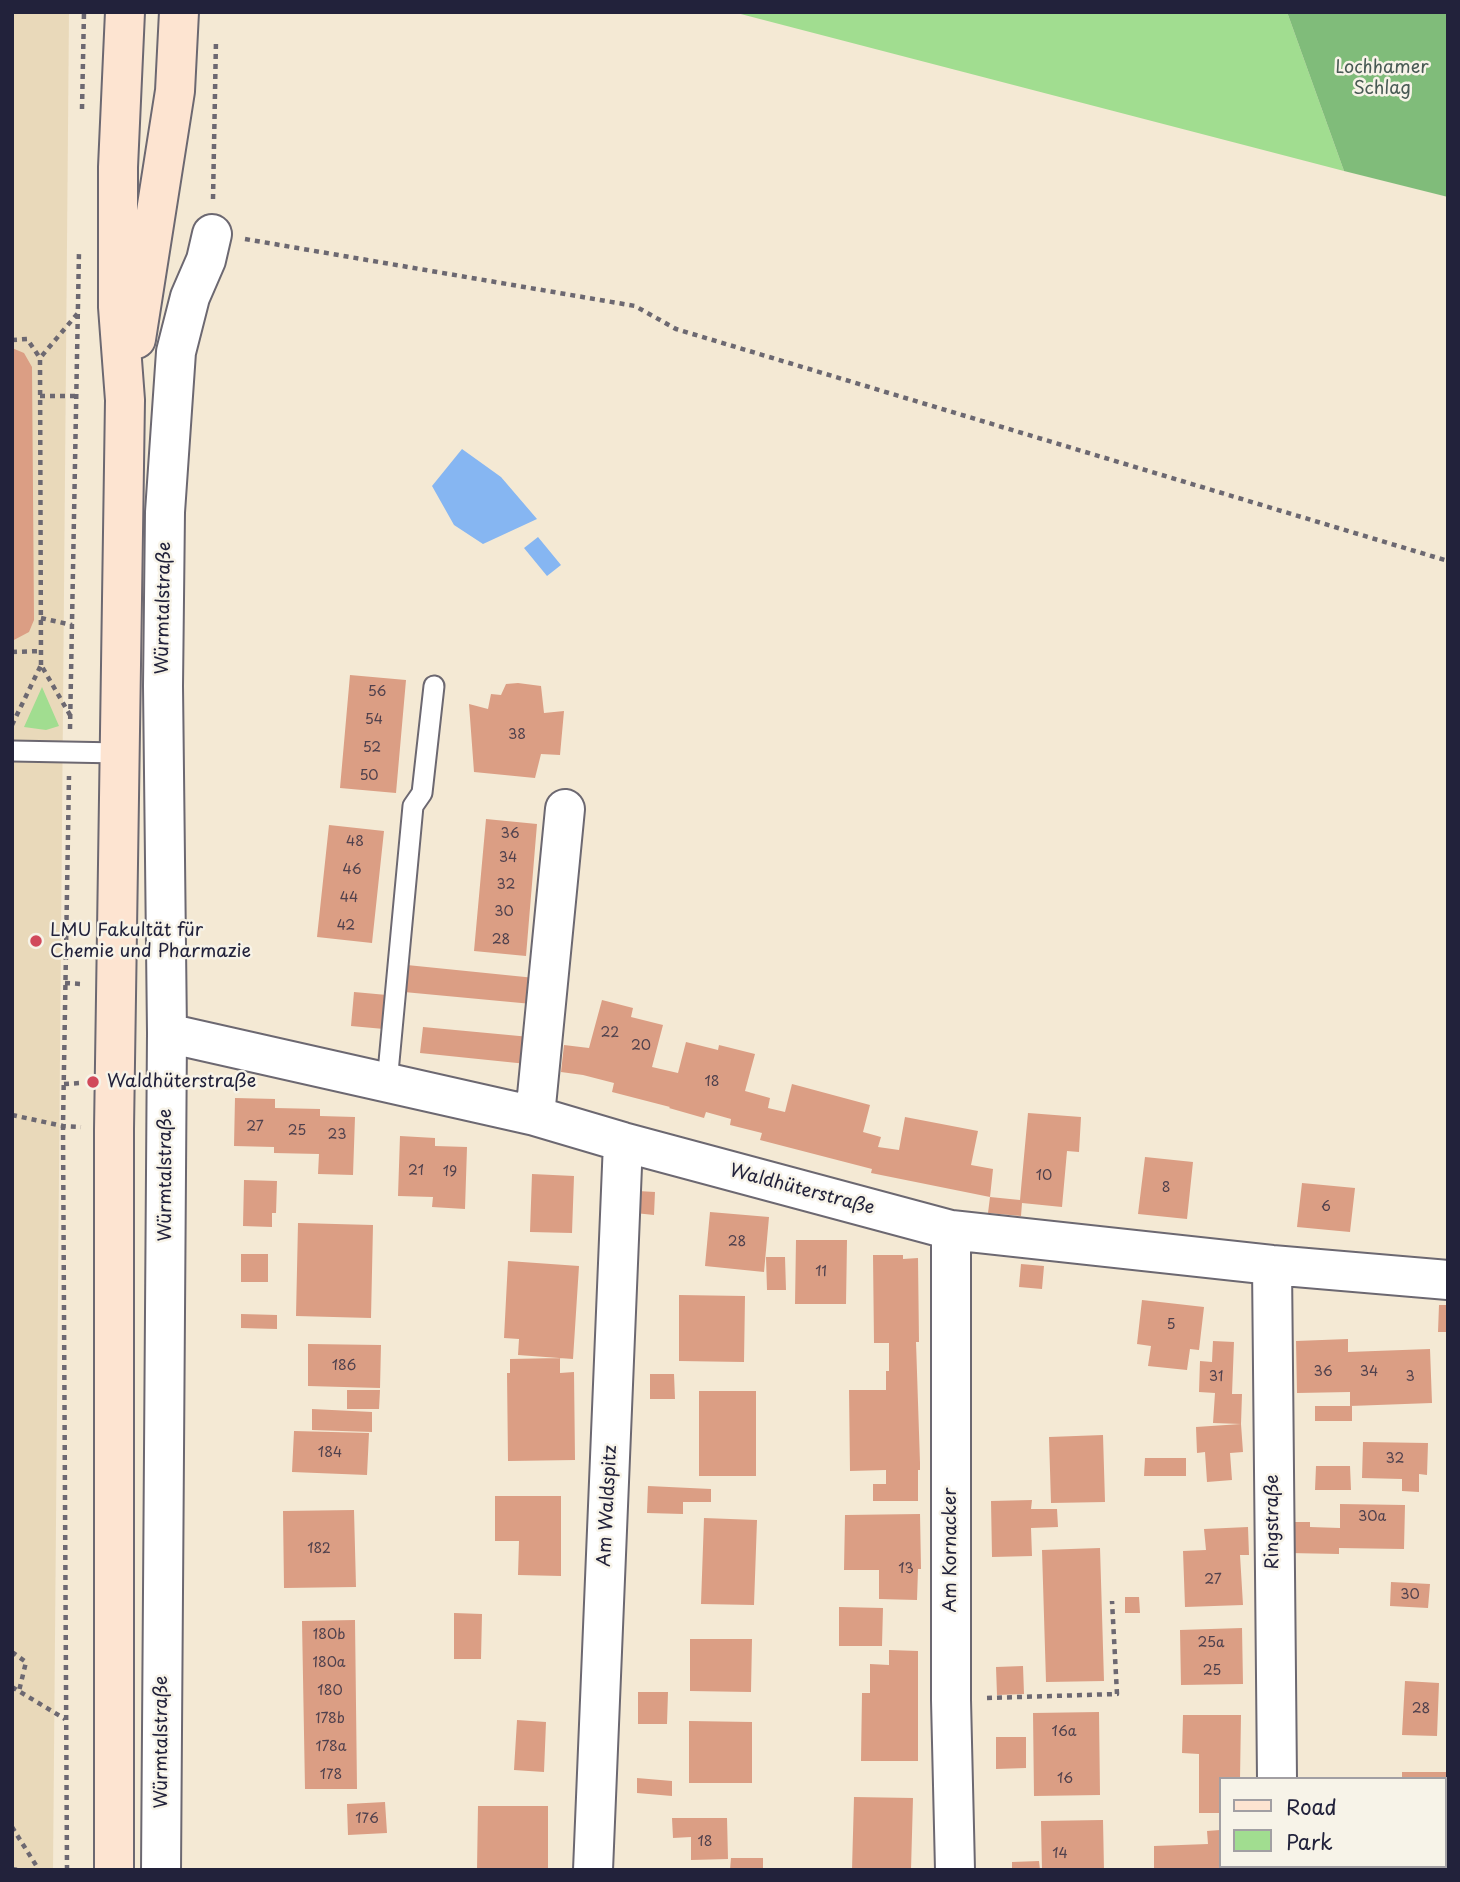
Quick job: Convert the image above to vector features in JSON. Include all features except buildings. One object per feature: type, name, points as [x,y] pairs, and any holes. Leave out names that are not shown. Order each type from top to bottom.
[{"type":"main road","points":[[114,1870],[114,1129],[125,400],[118,295],[118,167],[125,12]]},
{"type":"main road","points":[[125,400],[165,164],[175,91],[179,12]]},
{"type":"street","name":"Würmtalstraße","points":[[161,1870],[167,1033],[163,686],[166,512],[176,352],[190,297],[206,260],[212,234]]},
{"type":"street","points":[[535,1116],[565,809]]},
{"type":"street","name":"Waldhüterstraße","points":[[167,1033],[535,1116],[951,1230],[1272,1265],[1448,1280]]},
{"type":"street","name":"Am Waldspitz","points":[[593,1870],[623,1142]]},
{"type":"street","name":"Am Kornacker","points":[[951,1230],[951,1700],[955,1870]]},
{"type":"street","name":"Ringstraße","points":[[1272,1265],[1277,1777]]},
{"type":"lane","points":[[387,1083],[413,806],[422,793],[434,686]]},
{"type":"lane","points":[[12,751],[120,752]]},
{"type":"path","points":[[82,122],[84,12]]},
{"type":"path","points":[[216,39],[212,234],[635,306],[677,329],[1448,561]]},
{"type":"path","points":[[67,1870],[63,1126],[79,245]]},
{"type":"path","points":[[40,358],[78,313]]},
{"type":"path","points":[[12,340],[27,339],[40,358],[41,618],[40,665],[12,725]]},
{"type":"path","points":[[40,396],[77,396]]},
{"type":"path","points":[[41,618],[72,625]]},
{"type":"path","points":[[12,652],[41,651]]},
{"type":"path","points":[[40,665],[70,716]]},
{"type":"path","points":[[12,1115],[63,1126],[114,1129]]},
{"type":"path","points":[[951,1700],[1117,1694],[1112,1601]]},
{"type":"path","points":[[12,1652],[26,1662],[19,1691]]},
{"type":"path","points":[[12,1687],[66,1720]]},
{"type":"path","points":[[12,1827],[39,1870]]},
{"type":"path","points":[[12,1869],[19,1870]]},
{"type":"shaded area","name":"LMU Fakultät für Chemie und Pharmazie","points":[[12,12],[69,12],[53,1870],[12,1870]]},
{"type":"green space","points":[[733,12],[1287,12],[1344,171]]},
{"type":"green space","name":"Lochhamer Schlag","points":[[1287,12],[1448,12],[1448,197],[1344,171]]},
{"type":"green space","points":[[42,687],[59,726],[46,730],[24,727]]},
{"type":"water","points":[[462,449],[501,477],[537,519],[483,544],[454,525],[432,486]]},
{"type":"water","points":[[538,537],[561,565],[547,576],[524,548]]},
{"type":"place","name":"LMU Fakultät für Chemie und Pharmazie","points":[[36,941]]},
{"type":"place","name":"Waldhüterstraße","points":[[93,1082]]}]
